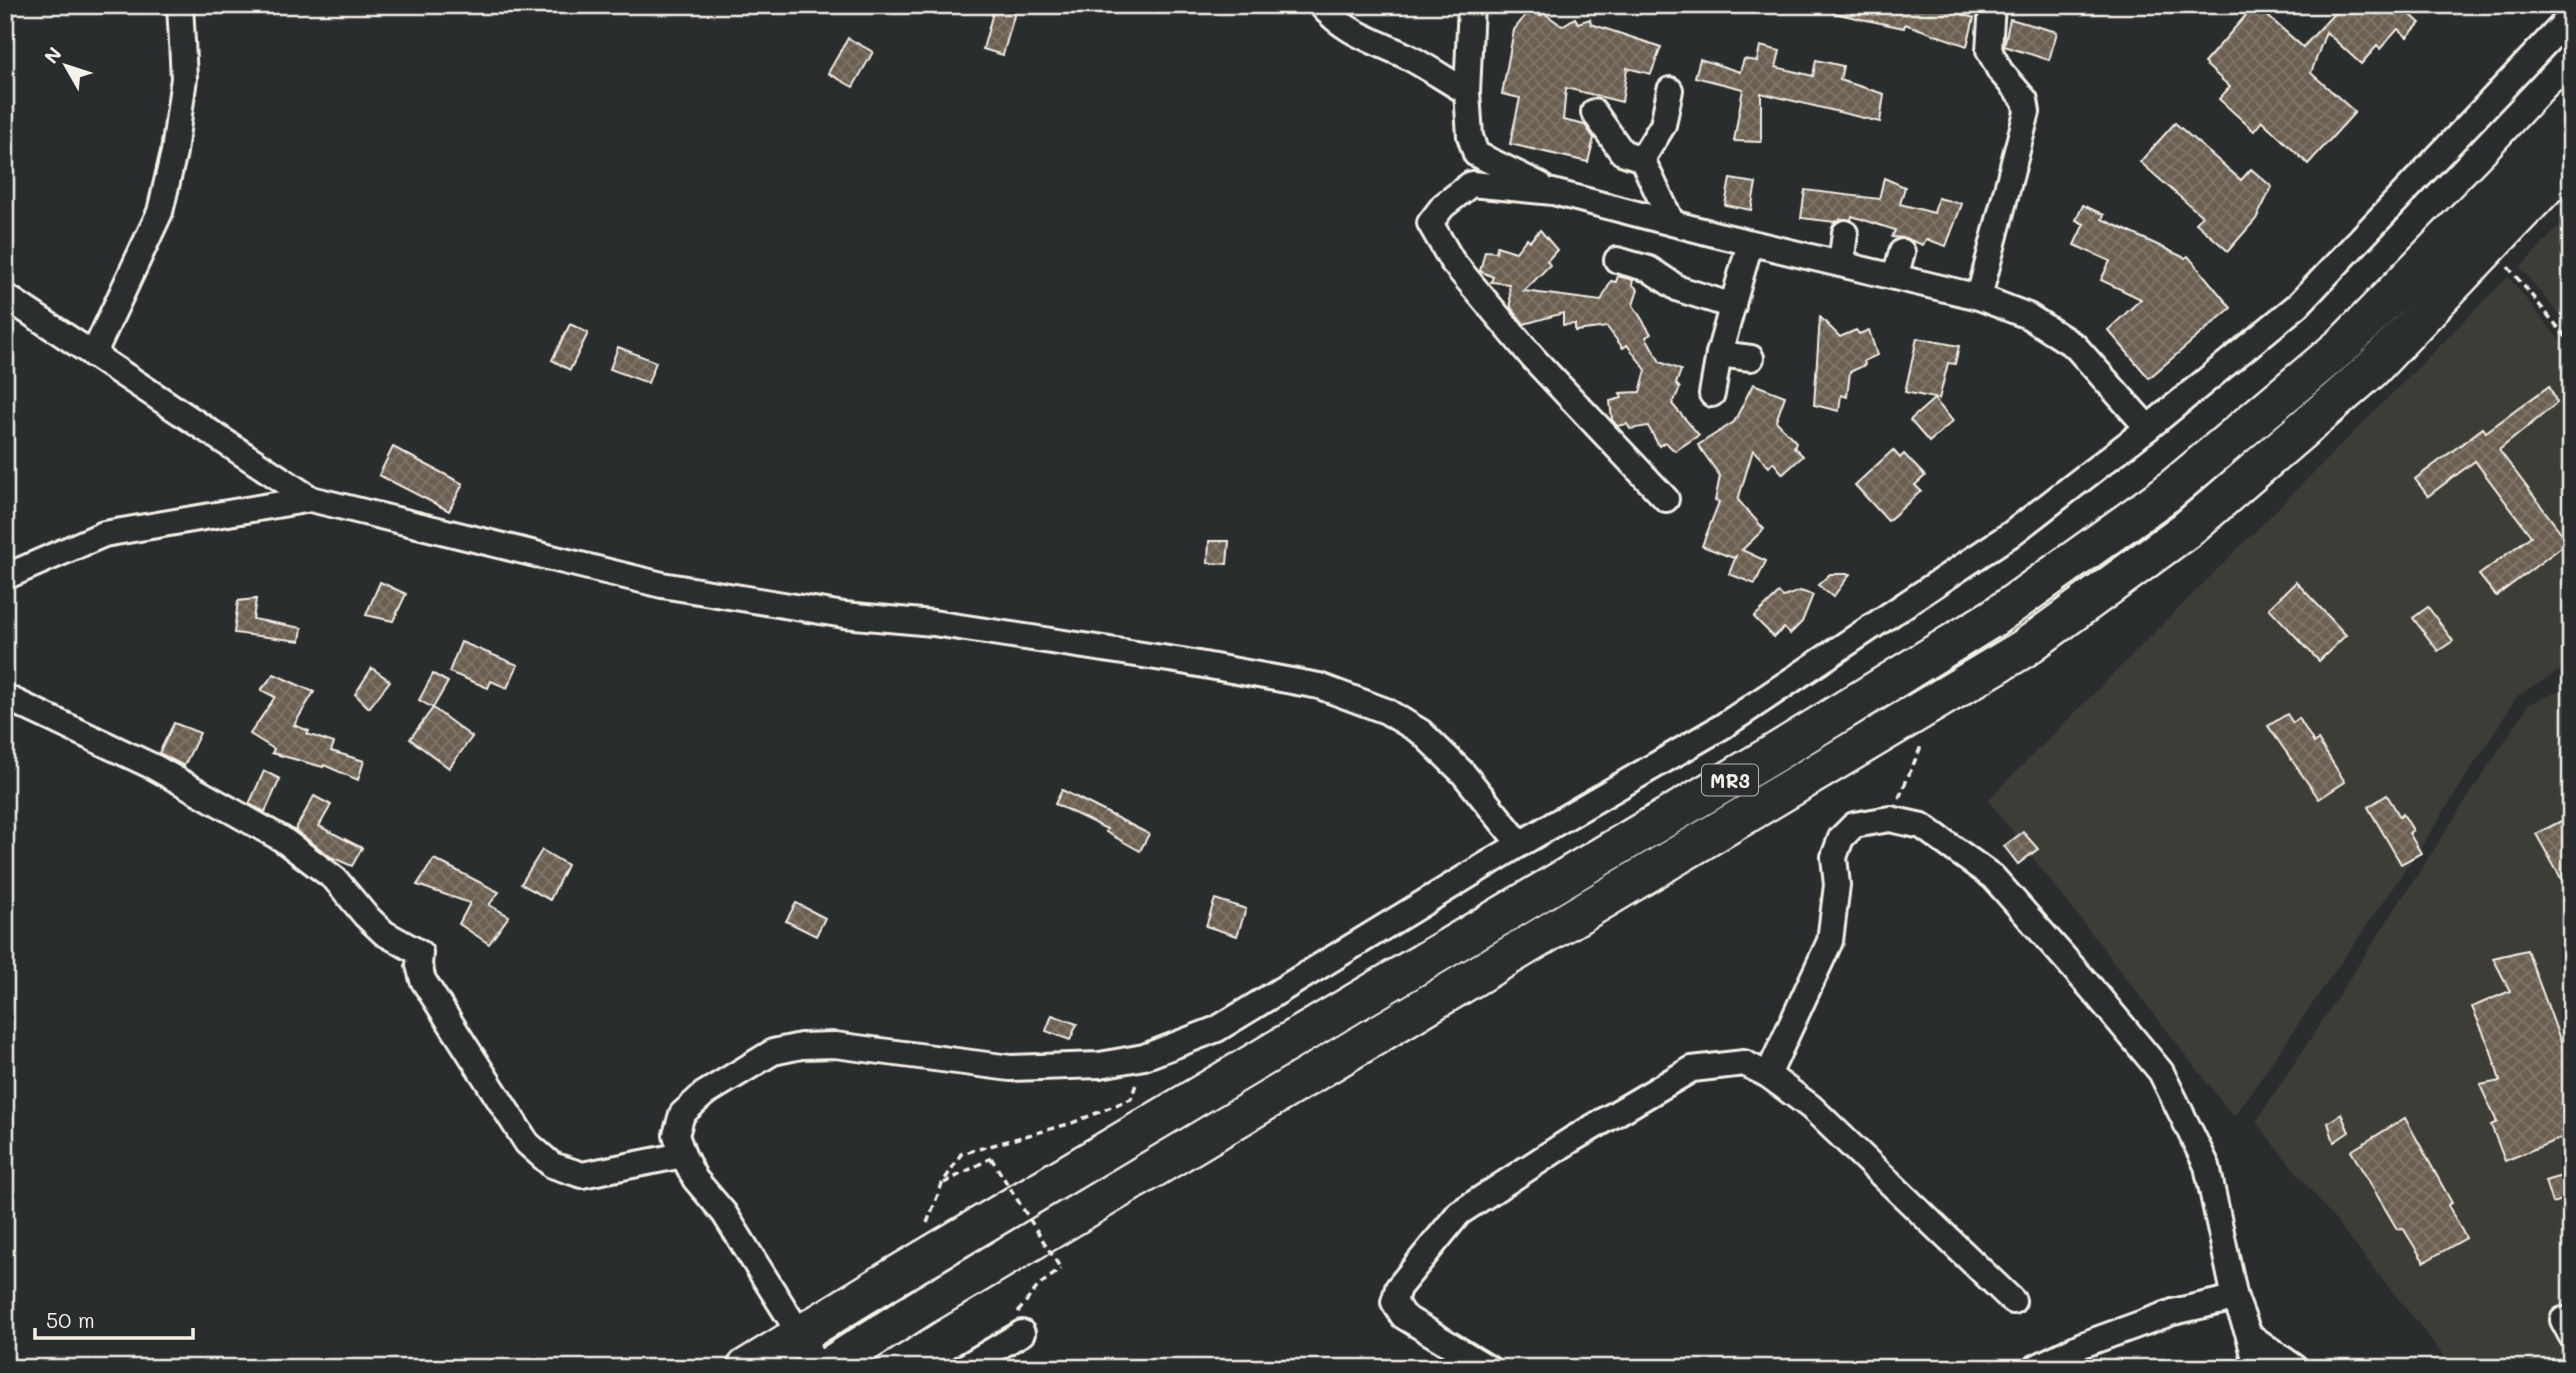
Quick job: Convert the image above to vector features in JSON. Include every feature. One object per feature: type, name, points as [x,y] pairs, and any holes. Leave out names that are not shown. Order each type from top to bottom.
[{"type":"highway","name":"MR3","points":[[746,1368],[894,1277],[1761,761],[1993,618],[2166,494],[2344,344],[2571,107]]},
{"type":"highway","name":"MR3","points":[[826,1368],[925,1305],[2023,649],[2186,530],[2371,370],[2571,160]]},
{"type":"street","points":[[93,355],[160,212],[174,152],[184,78],[180,5]]},
{"type":"street","points":[[1321,5],[1334,20],[1357,34],[1408,57],[1467,92]]},
{"type":"street","points":[[1471,5],[1467,92],[1470,136],[1476,153],[1553,192]]},
{"type":"street","points":[[1979,297],[2027,112],[2025,100],[2000,71],[1989,50],[1993,5]]},
{"type":"street","points":[[817,1368],[801,1336],[724,1213],[695,1179],[683,1155],[676,1135],[682,1114],[704,1094],[773,1052],[801,1046],[835,1045],[1010,1068],[1100,1065],[1144,1057],[1217,1029],[1520,844],[1723,726],[2011,534],[2148,428],[2298,305],[2571,16]]},
{"type":"street","points":[[1642,159],[1663,125],[1670,90]]},
{"type":"street","points":[[1594,112],[1622,152],[1642,159],[1672,223]]},
{"type":"street","points":[[1665,499],[1533,358],[1452,261],[1430,223],[1443,206],[1471,184],[1553,192],[1750,243],[1979,297],[2028,316],[2074,346],[2148,428]]},
{"type":"street","points":[[1841,264],[1845,233]]},
{"type":"street","points":[[1712,394],[1719,354],[1750,243]]},
{"type":"street","points":[[1895,277],[1902,252]]},
{"type":"street","points":[[1617,260],[1649,270],[1679,289],[1733,306]]},
{"type":"street","points":[[5,296],[312,499],[662,585],[844,615],[933,623],[1002,633],[1319,686],[1386,711],[1421,732],[1463,773],[1520,844]]},
{"type":"street","points":[[1719,354],[1751,358]]},
{"type":"street","points":[[5,577],[104,534],[312,499]]},
{"type":"street","points":[[5,697],[154,767],[282,839],[335,879],[384,933],[420,953],[419,965],[423,980],[527,1143],[552,1165],[582,1175],[683,1155]]},
{"type":"street","points":[[1768,1075],[1830,941],[1837,885],[1834,857],[1841,838],[1854,825],[1890,819],[1922,826],[1993,877],[2161,1072],[2207,1166],[2235,1298],[2249,1335],[2257,1368]]},
{"type":"street","points":[[1488,1368],[1403,1316],[1394,1302],[1398,1288],[1459,1213],[1571,1140],[1692,1069],[1744,1063],[1768,1075],[1811,1107],[2013,1301]]},
{"type":"street","points":[[2035,1368],[2081,1345],[2173,1312],[2235,1298]]},
{"type":"street","points":[[963,1368],[1022,1334]]},
{"type":"street","points":[[2249,1335],[2296,1368]]},
{"type":"path","points":[[2490,246],[2571,343]]},
{"type":"path","points":[[1890,819],[1941,699]]},
{"type":"path","points":[[1039,1285],[1060,1269],[991,1158],[942,1184],[961,1154],[1072,1123],[1131,1099],[1144,1057]]},
{"type":"shaded area","points":[[2571,214],[2571,329],[2520,268]]},
{"type":"shaded area","points":[[2508,277],[2571,354],[2571,664],[2518,695],[2425,841],[2234,1117],[1988,800]]},
{"type":"shaded area","points":[[2571,686],[2571,1368],[2454,1368],[2256,1122],[2529,704]]},
{"type":"building","points":[[995,5],[1017,5],[1003,55],[983,49]]},
{"type":"building","points":[[1834,5],[1934,5],[1974,18],[1967,46],[1905,24],[1904,28],[1833,13]]},
{"type":"building","points":[[2255,5],[2303,47],[2342,5],[2400,5],[2420,23],[2407,37],[2398,29],[2380,49],[2377,46],[2361,64],[2326,32],[2311,73],[2355,112],[2308,164],[2262,121],[2254,131],[2219,99],[2230,87],[2204,63]]},
{"type":"building","points":[[1532,7],[1540,16],[1544,13],[1562,26],[1575,18],[1578,23],[1590,19],[1591,24],[1661,47],[1651,74],[1627,68],[1622,102],[1566,88],[1563,120],[1585,125],[1594,138],[1588,162],[1510,144],[1520,98],[1502,94],[1514,30]]},
{"type":"building","points":[[2010,19],[2057,32],[2049,60],[2004,46]]},
{"type":"building","points":[[848,38],[873,52],[853,87],[828,73]]},
{"type":"building","points":[[1760,46],[1780,51],[1776,67],[1813,76],[1816,60],[1843,66],[1840,80],[1884,94],[1880,122],[1761,93],[1761,142],[1734,141],[1743,89],[1695,77],[1700,59],[1740,72],[1744,59],[1757,61]]},
{"type":"building","points":[[2175,123],[2241,180],[2251,169],[2272,187],[2256,219],[2228,251],[2196,223],[2202,216],[2140,162]]},
{"type":"building","points":[[1884,178],[1905,187],[1900,204],[1934,213],[1938,198],[1962,204],[1946,246],[1926,239],[1923,245],[1905,238],[1892,237],[1895,230],[1852,216],[1851,220],[1840,219],[1835,222],[1801,218],[1805,190],[1879,199]]},
{"type":"building","points":[[1730,179],[1756,183],[1751,210],[1725,205]]},
{"type":"building","points":[[2083,205],[2104,215],[2102,219],[2185,258],[2188,256],[2231,308],[2149,378],[2108,330],[2141,299],[2101,280],[2110,261],[2074,245],[2084,224],[2076,220]]},
{"type":"building","points":[[1540,230],[1557,250],[1547,261],[1550,265],[1524,291],[1601,301],[1611,281],[1616,282],[1618,276],[1633,280],[1632,284],[1638,290],[1633,305],[1651,334],[1646,337],[1660,362],[1681,370],[1676,384],[1680,388],[1672,404],[1699,435],[1675,451],[1665,442],[1659,446],[1648,426],[1630,429],[1627,424],[1617,426],[1612,420],[1610,401],[1622,398],[1620,393],[1640,392],[1646,370],[1627,345],[1623,348],[1607,327],[1575,331],[1575,324],[1563,325],[1563,313],[1524,324],[1511,308],[1509,284],[1491,282],[1493,277],[1480,271],[1485,251],[1496,252],[1497,246],[1516,252],[1527,238],[1530,241]]},
{"type":"building","points":[[1820,317],[1840,337],[1856,330],[1859,334],[1869,330],[1877,355],[1850,372],[1847,397],[1841,395],[1839,411],[1814,405]]},
{"type":"building","points":[[570,324],[588,333],[570,370],[552,360]]},
{"type":"building","points":[[1917,338],[1959,346],[1955,364],[1948,363],[1939,399],[1905,392]]},
{"type":"building","points":[[618,347],[656,362],[648,383],[610,369]]},
{"type":"building","points":[[1753,384],[1785,396],[1776,421],[1796,442],[1794,447],[1803,456],[1783,474],[1773,462],[1769,467],[1753,450],[1738,500],[1764,529],[1742,550],[1766,561],[1755,584],[1729,574],[1736,556],[1733,558],[1702,546],[1719,502],[1715,501],[1720,476],[1698,445],[1734,422]]},
{"type":"building","points":[[2549,386],[2557,403],[2499,450],[2568,542],[2496,596],[2479,575],[2531,536],[2475,461],[2428,496],[2415,479],[2483,428],[2486,432]]},
{"type":"building","points":[[1934,399],[1953,421],[1929,442],[1910,420]]},
{"type":"building","points":[[393,447],[463,484],[449,511],[379,475]]},
{"type":"building","points":[[1893,450],[1900,458],[1904,454],[1925,476],[1915,485],[1921,491],[1888,521],[1855,485]]},
{"type":"building","points":[[1209,541],[1229,541],[1227,564],[1208,563]]},
{"type":"building","points":[[1830,574],[1850,574],[1833,597],[1818,585]]},
{"type":"building","points":[[380,582],[406,594],[393,621],[366,615]]},
{"type":"building","points":[[2296,582],[2346,635],[2319,661],[2269,608]]},
{"type":"building","points":[[1800,591],[1813,595],[1802,622],[1790,634],[1784,628],[1774,637],[1754,617],[1779,593],[1783,597]]},
{"type":"building","points":[[256,599],[253,619],[302,628],[300,641],[234,633],[238,601]]},
{"type":"building","points":[[2428,607],[2453,641],[2438,651],[2413,618]]},
{"type":"building","points":[[461,642],[518,665],[507,688],[491,681],[488,688],[449,672]]},
{"type":"building","points":[[372,668],[390,681],[369,708],[355,694]]},
{"type":"building","points":[[274,674],[314,692],[294,725],[309,731],[307,734],[334,743],[331,751],[364,761],[358,780],[324,765],[323,767],[272,753],[274,749],[250,734],[275,697],[261,690]]},
{"type":"building","points":[[433,674],[448,682],[433,708],[419,700]]},
{"type":"building","points":[[433,708],[472,737],[449,768],[410,739]]},
{"type":"building","points":[[2287,714],[2293,723],[2299,718],[2314,743],[2318,740],[2345,782],[2319,799],[2268,726]]},
{"type":"building","points":[[174,723],[200,733],[184,766],[159,753]]},
{"type":"building","points":[[264,771],[280,779],[265,812],[249,804]]},
{"type":"building","points":[[1062,790],[1149,834],[1140,851],[1106,832],[1107,829],[1055,804]]},
{"type":"building","points":[[2387,795],[2400,817],[2403,814],[2413,830],[2409,833],[2421,853],[2401,864],[2368,807]]},
{"type":"building","points":[[314,796],[331,805],[319,826],[362,848],[352,866],[331,857],[295,830]]},
{"type":"building","points":[[2571,816],[2571,896],[2536,834]]},
{"type":"building","points":[[2023,832],[2038,849],[2018,864],[2004,846]]},
{"type":"building","points":[[542,850],[567,865],[550,900],[521,884]]},
{"type":"building","points":[[434,859],[499,892],[489,905],[509,916],[489,944],[459,924],[470,903],[417,885]]},
{"type":"building","points":[[1215,899],[1246,909],[1237,936],[1206,926]]},
{"type":"building","points":[[796,903],[825,918],[816,936],[786,921]]},
{"type":"building","points":[[2527,950],[2564,1050],[2571,1048],[2571,1134],[2505,1161],[2491,1125],[2497,1122],[2480,1085],[2500,1081],[2490,1048],[2472,1007],[2510,991],[2493,958]]},
{"type":"building","points":[[1052,1015],[1077,1024],[1070,1040],[1046,1031]]},
{"type":"building","points":[[2341,1114],[2349,1132],[2334,1142],[2328,1123]]},
{"type":"building","points":[[2405,1118],[2452,1203],[2448,1205],[2466,1238],[2424,1262],[2403,1228],[2397,1229],[2351,1151]]},
{"type":"building","points":[[2571,1173],[2571,1197],[2552,1203],[2545,1181]]}]
